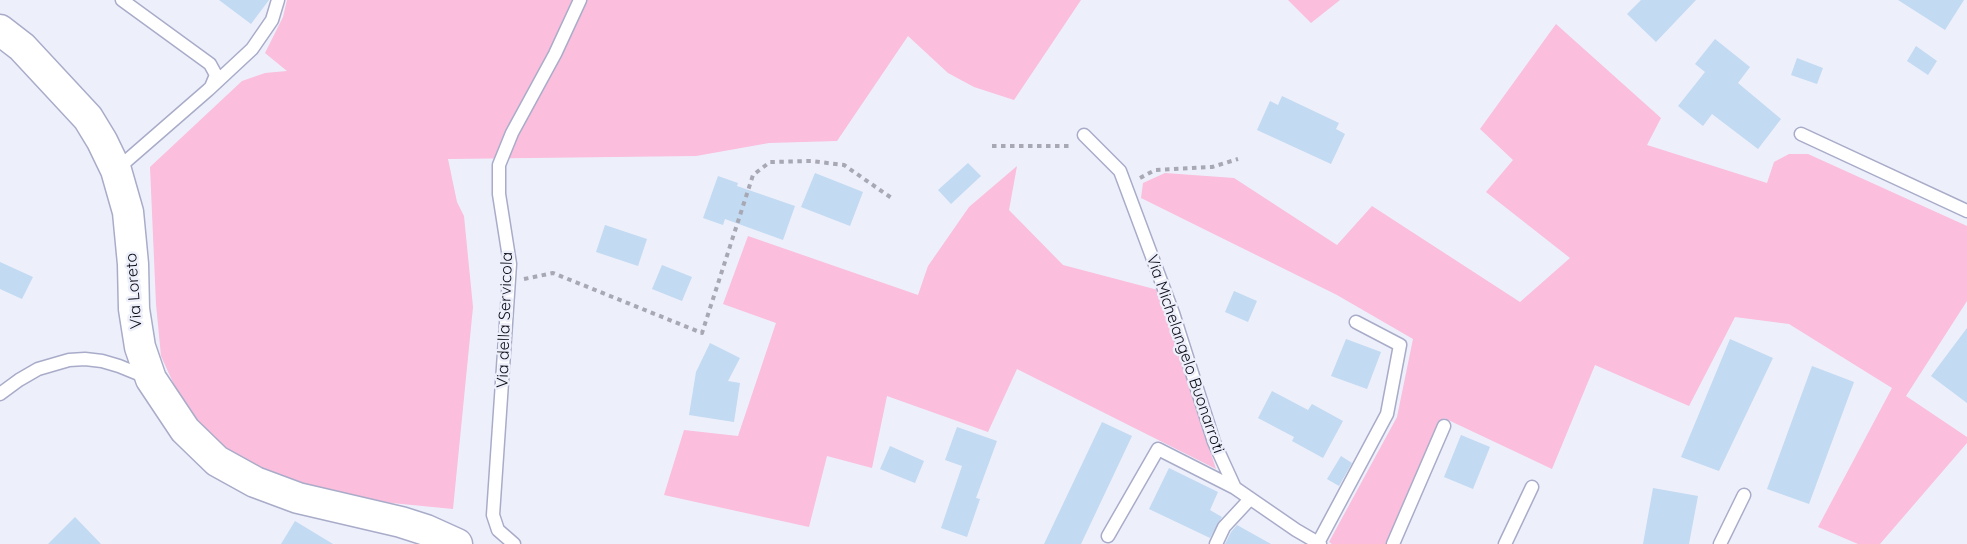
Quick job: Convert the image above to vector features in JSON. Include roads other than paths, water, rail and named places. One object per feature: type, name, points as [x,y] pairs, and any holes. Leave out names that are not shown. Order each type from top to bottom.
[{"type":"street","name":"Via Loreto","points":[[0,30],[39,63],[88,118],[116,170],[128,212],[136,329],[151,380],[186,430],[217,461],[255,482],[298,498],[392,519],[426,530],[457,544]]},
{"type":"lane","points":[[122,0],[210,64],[216,75],[208,90]]},
{"type":"lane","points":[[116,170],[252,49],[272,20],[278,0]]},
{"type":"lane","name":"Via della Servicola","points":[[514,544],[498,530],[494,515],[510,264],[499,194],[499,165],[512,133],[565,36],[580,0]]},
{"type":"lane","points":[[1801,134],[1967,211]]},
{"type":"lane","name":"Via Michelangelo Buonarroti","points":[[1084,135],[1120,171],[1173,313],[1214,442],[1235,488],[1319,544]]},
{"type":"lane","points":[[1319,544],[1387,414],[1400,345],[1356,322]]},
{"type":"lane","points":[[0,394],[38,369],[69,360],[102,361],[151,380]]},
{"type":"lane","points":[[1393,544],[1444,426]]},
{"type":"lane","points":[[1108,536],[1158,449],[1235,488]]},
{"type":"lane","points":[[1505,544],[1532,487]]},
{"type":"lane","points":[[1720,544],[1743,495]]},
{"type":"lane","points":[[1216,544],[1224,526],[1250,499]]}]
